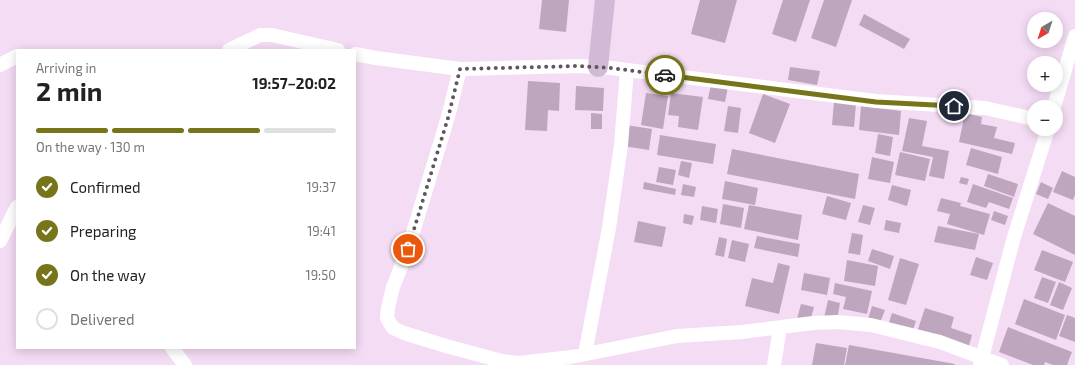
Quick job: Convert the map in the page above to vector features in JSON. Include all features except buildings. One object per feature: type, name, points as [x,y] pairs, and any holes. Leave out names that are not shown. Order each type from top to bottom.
[{"type":"street","points":[[598,67],[604,0]]},
{"type":"street","points":[[232,49],[260,35],[266,35],[333,49]]},
{"type":"street","points":[[1056,100],[1075,36]]},
{"type":"street","points":[[356,54],[460,69],[579,66],[598,67],[876,102],[985,108],[1027,117]]},
{"type":"street","points":[[0,65],[16,57]]},
{"type":"street","points":[[460,69],[448,118],[408,249],[393,287],[387,318],[393,328],[404,333],[500,363],[519,363],[585,354],[677,336],[742,332],[813,323],[837,322],[871,324],[940,342],[981,362],[1002,365]]},
{"type":"street","points":[[585,354],[609,228],[621,146],[628,70]]},
{"type":"street","points":[[981,362],[1014,237],[1046,136]]},
{"type":"street","points":[[0,241],[16,209]]},
{"type":"street","points":[[774,365],[780,328]]},
{"type":"street","points":[[173,349],[185,365]]},
{"type":"way so far","points":[[408,249],[448,118],[460,69],[579,66],[611,68],[665,75]]},
{"type":"route","points":[[665,75],[876,102],[954,106]]}]
